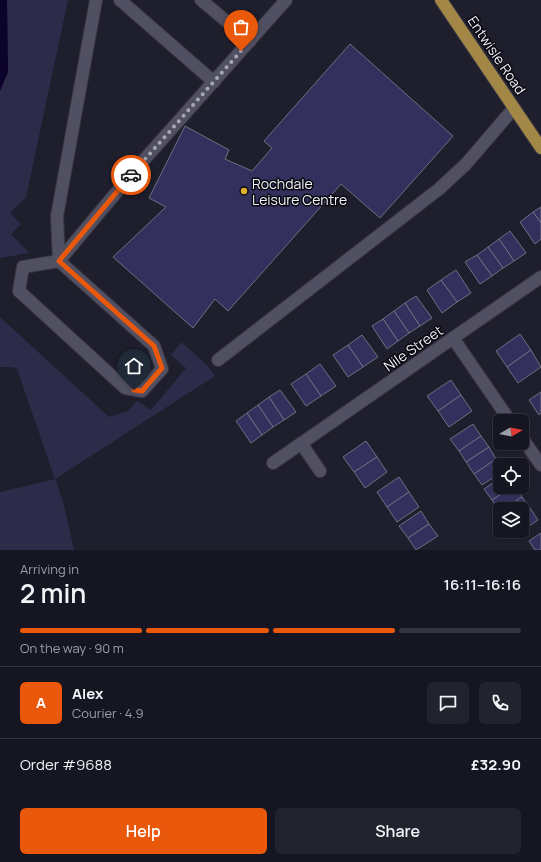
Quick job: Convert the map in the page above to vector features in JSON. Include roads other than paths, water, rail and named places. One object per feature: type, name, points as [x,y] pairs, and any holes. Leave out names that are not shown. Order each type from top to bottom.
[{"type":"main road","name":"Entwisle Road","points":[[441,0],[541,148]]},
{"type":"street","points":[[96,0],[57,216],[59,261],[154,346],[162,368],[142,391],[125,388],[19,291],[23,267],[59,261],[135,170],[286,0]]},
{"type":"street","points":[[120,0],[214,82]]},
{"type":"street","points":[[201,0],[250,41]]},
{"type":"street","points":[[218,360],[439,189],[466,164],[514,108]]},
{"type":"street","name":"Nile Street","points":[[273,463],[541,278]]},
{"type":"street","points":[[453,338],[505,414]]},
{"type":"street","points":[[301,444],[320,471]]},
{"type":"street","points":[[529,448],[541,465]]},
{"type":"place","name":"Rochdale Leisure Centre","points":[[244,191]]}]
